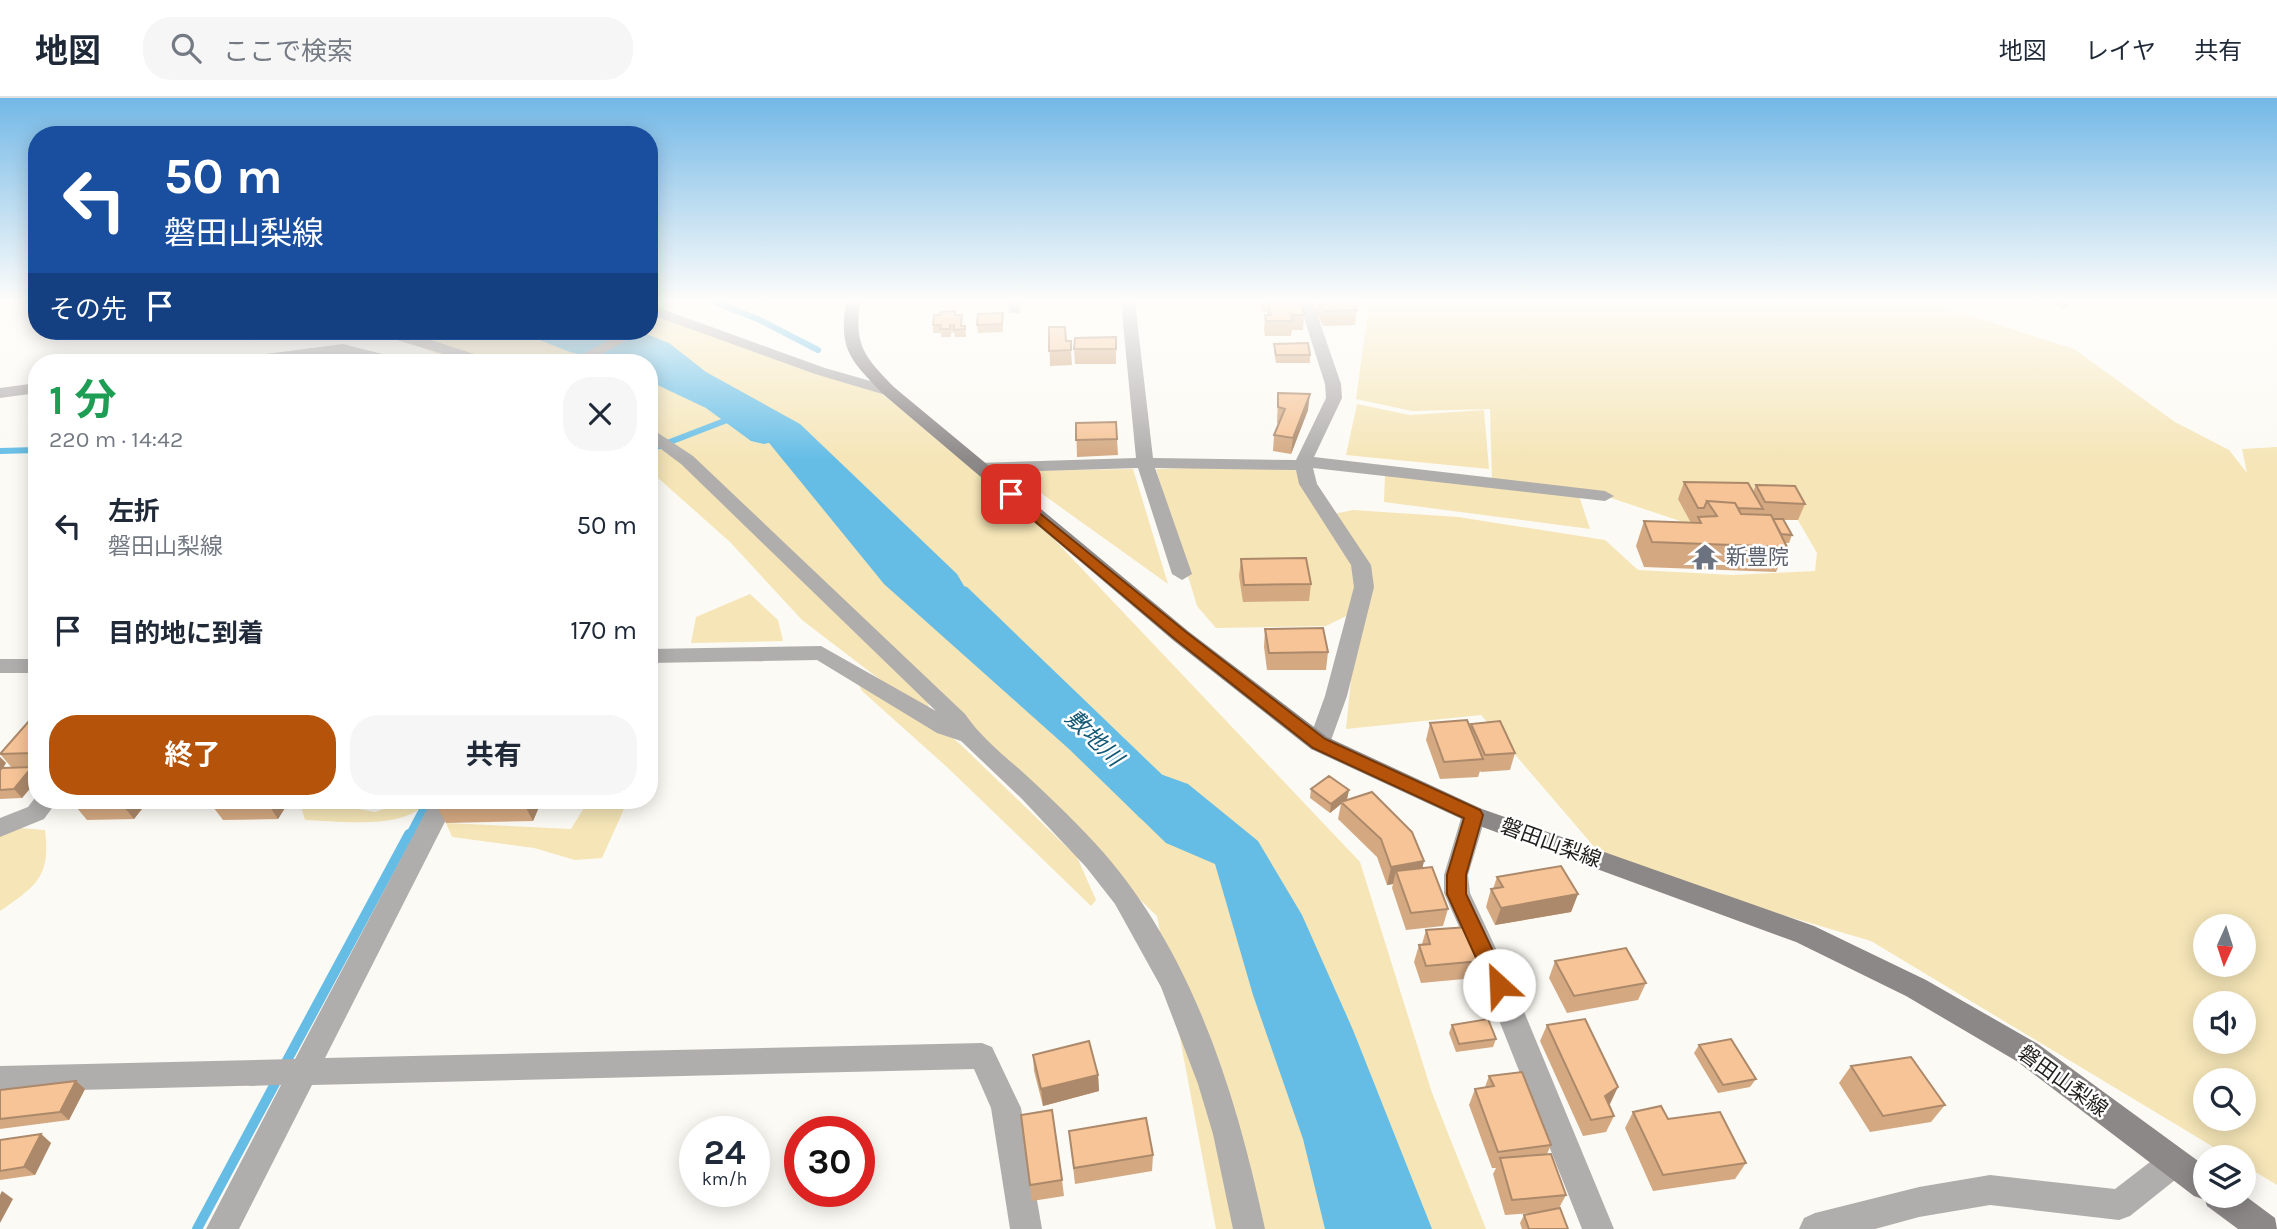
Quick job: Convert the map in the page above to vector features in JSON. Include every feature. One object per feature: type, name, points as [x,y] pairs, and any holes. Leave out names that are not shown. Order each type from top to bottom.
[{"type":"main road","name":"磐田山梨線","points":[[857,355],[889,391],[979,468],[1181,636],[1319,743],[1474,815],[1805,934],[1916,988],[2028,1054],[2193,1176]]},
{"type":"main road","points":[[2236,1208],[2264,1229]]},
{"type":"street","points":[[774,355],[889,391]]},
{"type":"street","points":[[1134,355],[1145,463],[1182,574]]},
{"type":"street","points":[[1319,743],[1336,696],[1364,587],[1360,565],[1308,484],[1303,463],[1334,398],[1333,384],[1323,355]]},
{"type":"street","points":[[0,393],[28,389]]},
{"type":"street","points":[[658,439],[687,460],[957,719],[967,735],[1023,786],[1113,881],[1149,934],[1189,1023],[1217,1102],[1249,1229]]},
{"type":"street","points":[[979,468],[1318,462],[1605,496]]},
{"type":"street","points":[[658,656],[821,653],[944,727],[967,735]]},
{"type":"street","points":[[0,666],[28,666]]},
{"type":"street","points":[[0,828],[36,813],[39,809]]},
{"type":"street","points":[[222,1229],[439,809]]},
{"type":"street","points":[[1474,815],[1456,875],[1457,894],[1499,985],[1598,1229]]},
{"type":"street","points":[[0,1079],[982,1056],[1006,1108],[1026,1229]]},
{"type":"street","points":[[1815,1229],[1931,1200],[1990,1190],[2119,1205],[2174,1162]]},
{"type":"shaded area","points":[[658,355],[774,355],[873,387],[1011,494],[1360,862],[1432,1093],[1486,1229],[1216,1229],[1157,916],[928,697],[930,719],[961,745],[1077,857],[1096,900],[1091,906],[948,768],[862,691],[853,673],[925,714],[802,620],[730,542],[658,478]]},
{"type":"shaded area","points":[[1362,355],[2082,355],[2175,422],[2229,450],[2247,473],[2242,449],[2277,447],[2277,1185],[2256,1172],[2256,1145],[2210,1145],[1871,941],[1608,863],[1481,715],[1346,729],[1358,610],[1326,626],[1216,628],[1197,606],[1156,469],[1298,465],[1329,515],[1353,510],[1458,517],[1605,540],[1638,570],[1732,575],[1815,571],[1817,553],[1788,503],[1679,499],[1692,525],[1605,496],[1578,493],[1590,529],[1384,502],[1385,474],[1492,482],[1490,409],[1412,411],[1356,399]]},
{"type":"shaded area","points":[[1357,404],[1410,415],[1484,410],[1489,469],[1346,455]]},
{"type":"shaded area","points":[[1133,469],[1168,584],[1010,471]]},
{"type":"shaded area","points":[[750,594],[778,620],[783,641],[691,643],[696,617]]},
{"type":"shaded area","points":[[302,809],[358,809],[375,812],[384,809],[419,809],[389,820],[354,822],[305,820]]},
{"type":"shaded area","points":[[583,809],[624,809],[602,858],[575,860],[534,848],[452,837],[446,823],[571,829]]},
{"type":"shaded area","points":[[20,828],[45,830],[46,859],[43,870],[32,887],[0,911],[0,835]]},
{"type":"water","points":[[658,355],[684,355],[706,372],[800,424],[957,574],[997,642],[1113,757],[1188,784],[1258,841],[1302,915],[1353,1030],[1432,1229],[1325,1229],[1303,1139],[1253,995],[1215,864],[1166,843],[1069,749],[884,584],[757,428],[719,400],[658,374]]},
{"type":"building","points":[[1278,393],[1310,394],[1293,438],[1274,435],[1285,409],[1278,407]]},
{"type":"building","points":[[1116,422],[1117,439],[1076,440],[1076,423]]},
{"type":"building","points":[[1684,482],[1748,483],[1763,509],[1738,508],[1735,503],[1707,501],[1704,508],[1698,508]]},
{"type":"building","points":[[1756,485],[1795,486],[1805,504],[1765,502]]},
{"type":"building","points":[[1707,501],[1735,503],[1741,514],[1771,515],[1787,547],[1652,542],[1644,521],[1701,523],[1698,517],[1717,516]]},
{"type":"building","points":[[1773,519],[1783,519],[1792,535],[1781,534]]},
{"type":"building","points":[[1306,558],[1311,584],[1244,585],[1241,559]]},
{"type":"building","points":[[1323,628],[1328,652],[1269,653],[1265,629]]},
{"type":"building","points":[[1467,720],[1483,759],[1444,762],[1430,723]]},
{"type":"building","points":[[1500,721],[1515,753],[1485,755],[1471,724]]},
{"type":"building","points":[[28,722],[28,753],[0,754]]},
{"type":"building","points":[[28,767],[28,772],[14,789],[0,790],[2,768]]},
{"type":"building","points":[[1329,776],[1349,790],[1331,804],[1311,789]]},
{"type":"building","points":[[1372,792],[1412,832],[1424,861],[1391,867],[1381,839],[1341,802]]},
{"type":"building","points":[[1561,866],[1578,894],[1501,908],[1491,889],[1503,887],[1497,877]]},
{"type":"building","points":[[1432,867],[1448,909],[1411,913],[1396,871]]},
{"type":"building","points":[[1468,927],[1480,961],[1426,966],[1419,945],[1430,944],[1426,930]]},
{"type":"building","points":[[1626,948],[1646,983],[1574,996],[1555,961]]},
{"type":"building","points":[[1488,1019],[1496,1039],[1459,1044],[1452,1025]]},
{"type":"building","points":[[1585,1019],[1618,1087],[1605,1096],[1614,1116],[1591,1120],[1547,1025]]},
{"type":"building","points":[[1731,1039],[1756,1079],[1723,1085],[1699,1045]]},
{"type":"building","points":[[1089,1041],[1098,1075],[1041,1089],[1033,1055]]},
{"type":"building","points":[[1911,1057],[1945,1105],[1883,1116],[1851,1066]]},
{"type":"building","points":[[1522,1072],[1551,1145],[1498,1152],[1475,1089],[1494,1086],[1489,1076]]},
{"type":"building","points":[[76,1081],[60,1112],[0,1119],[0,1090]]},
{"type":"building","points":[[1661,1106],[1668,1119],[1720,1112],[1746,1163],[1663,1175],[1633,1112]]},
{"type":"building","points":[[1052,1110],[1062,1180],[1030,1185],[1021,1115]]},
{"type":"building","points":[[1146,1118],[1153,1155],[1074,1168],[1069,1131]]},
{"type":"building","points":[[41,1134],[24,1167],[0,1171],[0,1140]]},
{"type":"building","points":[[1551,1154],[1566,1195],[1512,1200],[1500,1158]]},
{"type":"building","points":[[1560,1208],[1568,1229],[1529,1229],[1524,1215]]},
{"type":"waterway","name":"敷地川","points":[[658,372],[719,400],[764,433]]},
{"type":"waterway","points":[[658,447],[740,415]]},
{"type":"waterway","points":[[0,451],[28,450]]},
{"type":"waterway","name":"敷地川","points":[[951,597],[1159,804]]},
{"type":"waterway","points":[[409,836],[423,809]]},
{"type":"waterway","points":[[284,1066],[409,834]]},
{"type":"waterway","points":[[197,1229],[278,1078]]},
{"type":"place","name":"新豊院","points":[[1705,557]]},
{"type":"route","points":[[1011,494],[1181,636],[1319,743],[1474,815],[1456,875],[1457,894],[1499,985]]}]
